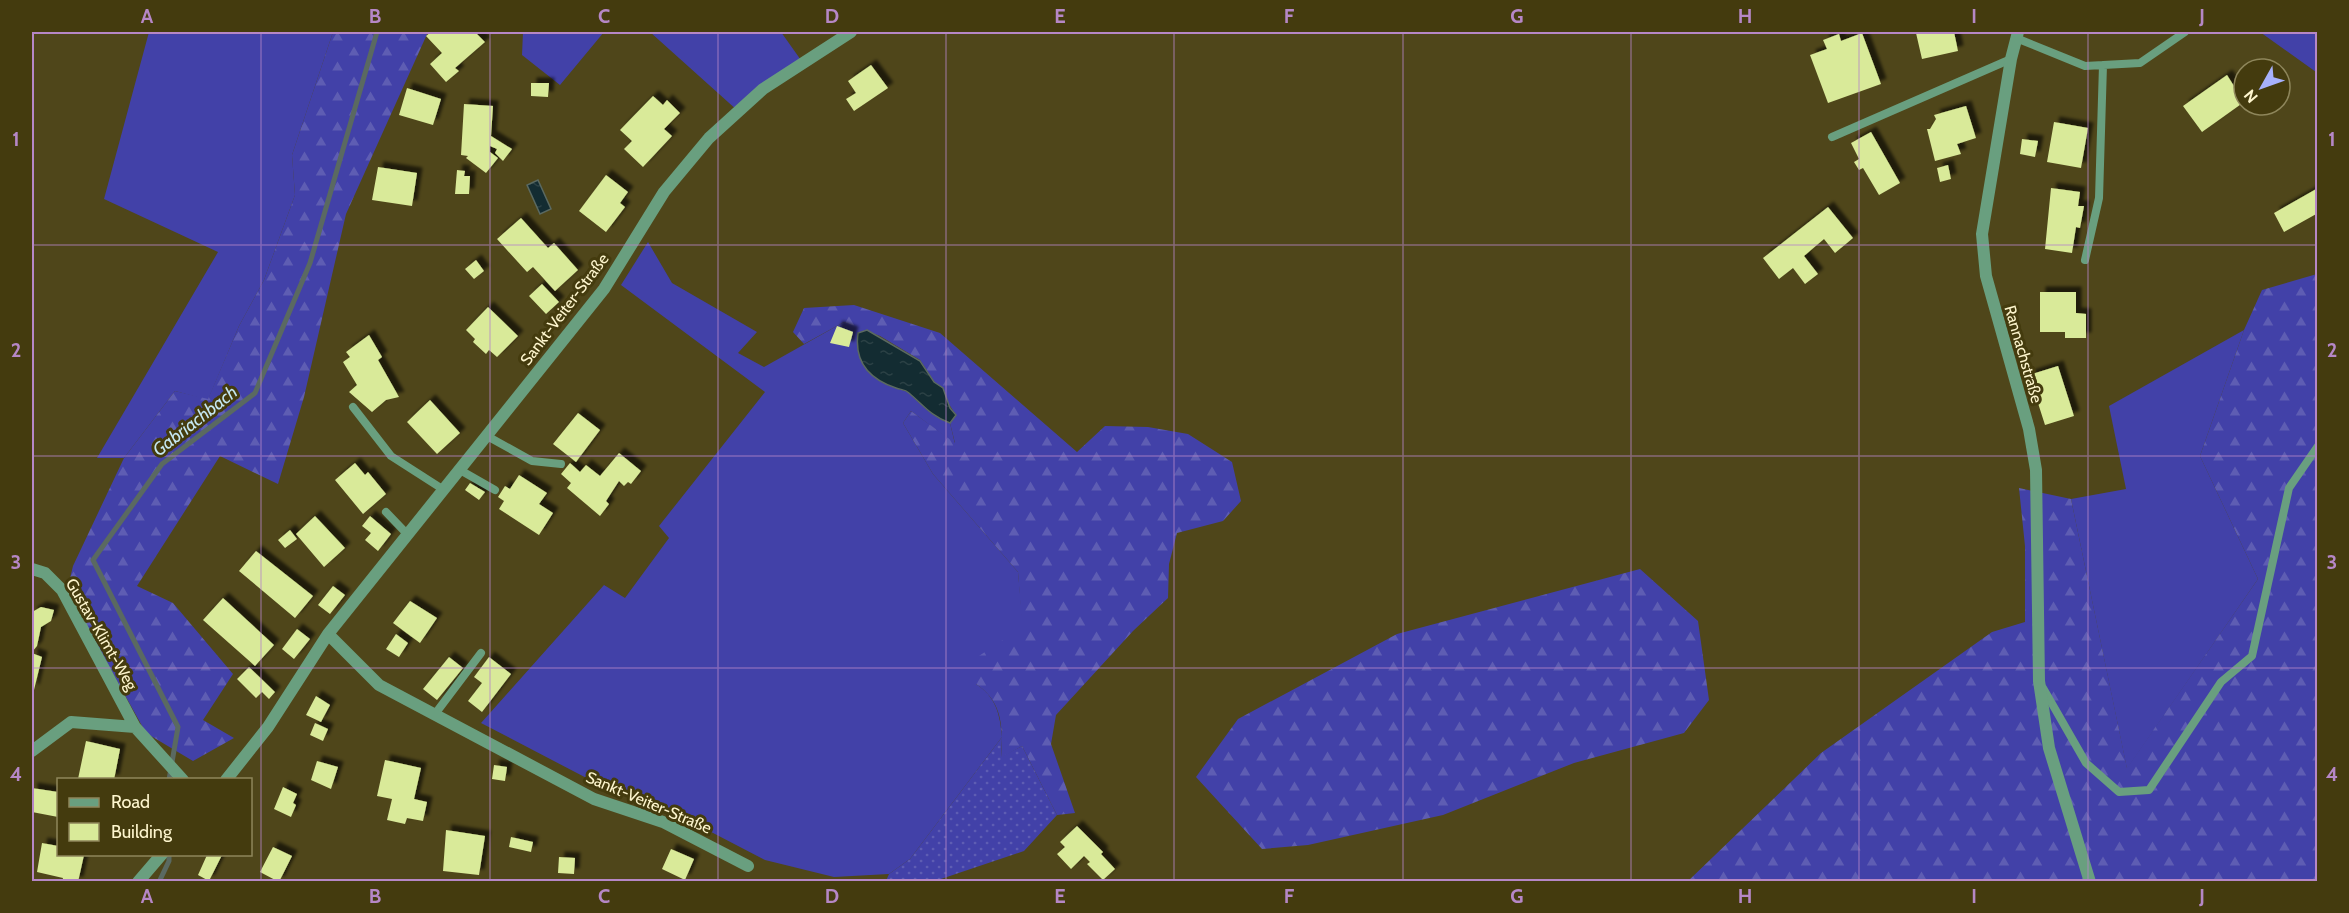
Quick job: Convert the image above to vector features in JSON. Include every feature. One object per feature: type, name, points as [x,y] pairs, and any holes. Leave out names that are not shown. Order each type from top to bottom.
[{"type":"street","name":"Sankt-Veiter-Straße","points":[[228,778],[268,727],[328,634],[604,290],[664,192],[709,138],[763,89],[851,32]]},
{"type":"street","name":"Rannachstraße","points":[[2017,35],[1982,234],[1992,308],[2029,429],[2036,470],[2039,681],[2049,748],[2090,882]]},
{"type":"street","name":"Gustav-Klimt-Weg","points":[[32,569],[45,573],[62,590],[135,727],[181,777]]},
{"type":"street","name":"Sankt-Veiter-Straße","points":[[328,634],[379,685],[594,799],[663,822],[748,866]]},
{"type":"street","points":[[32,751],[71,722],[135,727]]},
{"type":"street","points":[[138,882],[161,856]]},
{"type":"lane","name":"Rannachstraße","points":[[2017,35],[2085,66],[2140,63],[2185,32]]},
{"type":"lane","points":[[1832,137],[2011,59]]},
{"type":"lane","points":[[2085,260],[2099,198],[2103,65]]},
{"type":"lane","points":[[353,407],[391,456],[444,490]]},
{"type":"lane","points":[[487,436],[532,461],[561,464]]},
{"type":"lane","name":"Rannachstraße","points":[[2039,681],[2086,763],[2119,792],[2149,790],[2221,682],[2252,656],[2289,488],[2318,446]]},
{"type":"lane","points":[[460,470],[495,490]]},
{"type":"lane","points":[[386,512],[408,535]]},
{"type":"lane","points":[[435,714],[481,653]]},
{"type":"green space","points":[[149,32],[333,32],[292,155],[295,195],[264,280],[239,326],[208,400],[175,391],[124,458],[97,458],[218,252],[104,199]]},
{"type":"green space","points":[[333,32],[428,32],[346,214],[304,397],[278,484],[220,456],[137,586],[173,603],[233,674],[203,720],[234,738],[193,761],[146,733],[67,591],[73,566],[124,458],[175,391],[208,399],[239,326],[264,280],[295,195],[292,155]]},
{"type":"green space","points":[[523,32],[604,32],[560,85],[522,55]]},
{"type":"green space","points":[[650,32],[781,32],[803,63],[738,111]]},
{"type":"green space","points":[[2260,32],[2317,32],[2317,71],[2316,72]]},
{"type":"green space","points":[[648,242],[672,283],[757,332],[738,353],[764,367],[844,322],[867,330],[858,333],[857,343],[861,361],[879,380],[907,392],[933,414],[950,423],[955,444],[911,411],[903,423],[933,474],[1018,572],[1023,627],[976,684],[983,689],[996,707],[1002,737],[910,859],[889,874],[834,877],[765,860],[690,821],[598,784],[481,723],[604,585],[625,598],[669,538],[659,526],[765,392],[621,285]]},
{"type":"green space","points":[[2317,274],[2317,881],[1687,882],[1821,753],[1992,632],[2025,622],[2025,546],[2019,488],[2071,499],[2127,768],[2258,579],[2200,456],[2244,330],[2262,290]]},
{"type":"green space","points":[[854,305],[940,333],[1077,452],[1105,426],[1148,427],[1188,434],[1232,462],[1241,501],[1223,521],[1177,533],[1169,564],[1168,598],[1133,631],[1056,715],[1051,744],[1075,813],[1057,815],[1022,746],[1001,758],[1002,736],[996,707],[992,699],[976,684],[970,662],[1022,627],[1018,572],[933,474],[903,423],[911,411],[955,443],[950,423],[956,415],[920,360],[880,336],[844,322],[804,344],[793,332],[804,308]]},
{"type":"green space","points":[[2244,330],[2200,456],[2258,579],[2127,769],[2071,499],[2126,489],[2109,406]]},
{"type":"green space","points":[[1640,569],[1698,621],[1709,700],[1684,733],[1574,763],[1443,815],[1308,845],[1262,849],[1196,777],[1238,719],[1397,634]]},
{"type":"green space","points":[[1002,737],[1001,757],[1022,746],[1057,815],[1024,851],[935,881],[886,881],[889,874],[910,859]]},
{"type":"water","points":[[538,180],[551,209],[540,214],[527,185]]},
{"type":"water","points":[[867,330],[920,361],[934,382],[943,388],[950,408],[956,415],[950,423],[933,414],[907,392],[878,380],[865,368],[858,353],[857,343],[858,333]]},
{"type":"building","points":[[431,32],[475,32],[485,42],[455,68],[459,71],[446,82],[430,64],[442,53],[426,36]]},
{"type":"building","points":[[1954,32],[1958,51],[1922,59],[1916,33]]},
{"type":"building","points":[[1862,33],[1881,84],[1828,103],[1810,55],[1827,49],[1823,40],[1839,34],[1841,41]]},
{"type":"building","points":[[871,65],[888,88],[854,111],[846,99],[856,93],[848,81]]},
{"type":"building","points":[[2227,75],[2232,83],[2232,111],[2202,132],[2183,106]]},
{"type":"building","points":[[531,83],[549,83],[548,97],[531,96]]},
{"type":"building","points":[[407,88],[441,99],[433,125],[399,115]]},
{"type":"building","points":[[653,96],[663,105],[667,100],[680,113],[664,129],[672,136],[643,167],[624,149],[632,141],[620,130]]},
{"type":"building","points":[[464,104],[493,106],[491,136],[512,149],[503,161],[495,153],[497,149],[490,146],[490,152],[498,158],[486,173],[466,158],[468,156],[461,155]]},
{"type":"building","points":[[1966,106],[1976,138],[1957,144],[1961,154],[1935,161],[1927,129],[1930,129],[1936,119],[1934,115]]},
{"type":"building","points":[[2054,122],[2088,128],[2081,168],[2047,162]]},
{"type":"building","points":[[1871,132],[1900,183],[1879,195],[1863,168],[1859,170],[1854,162],[1859,159],[1851,143]]},
{"type":"building","points":[[2022,139],[2038,141],[2035,157],[2020,154]]},
{"type":"building","points":[[1948,165],[1951,179],[1940,182],[1937,168]]},
{"type":"building","points":[[378,167],[417,173],[412,206],[372,200]]},
{"type":"building","points":[[457,170],[465,171],[464,176],[470,176],[469,194],[455,194]]},
{"type":"building","points":[[606,175],[628,192],[620,203],[625,207],[606,232],[579,211]]},
{"type":"building","points":[[2051,188],[2080,192],[2078,206],[2084,206],[2080,228],[2076,227],[2072,253],[2045,249]]},
{"type":"building","points":[[2318,188],[2318,213],[2284,232],[2274,213]]},
{"type":"building","points":[[1828,207],[1853,238],[1835,253],[1824,239],[1804,256],[1818,274],[1805,284],[1793,268],[1779,279],[1763,258]]},
{"type":"building","points":[[521,218],[548,248],[554,243],[578,270],[555,291],[533,267],[527,272],[497,239]]},
{"type":"building","points":[[476,260],[484,271],[474,279],[465,269]]},
{"type":"building","points":[[542,284],[559,302],[546,314],[529,296]]},
{"type":"building","points":[[2040,292],[2076,292],[2076,313],[2086,314],[2086,338],[2065,338],[2065,332],[2040,332]]},
{"type":"building","points":[[488,307],[518,336],[497,357],[489,350],[486,354],[473,342],[475,339],[466,330]]},
{"type":"building","points":[[837,326],[853,332],[849,347],[830,343]]},
{"type":"building","points":[[369,335],[382,357],[378,360],[399,397],[386,400],[372,412],[349,392],[357,385],[343,362],[350,357],[346,352]]},
{"type":"building","points":[[2058,366],[2074,416],[2045,425],[2029,375]]},
{"type":"building","points":[[430,400],[460,433],[437,454],[407,422]]},
{"type":"building","points":[[578,413],[600,430],[576,462],[553,444]]},
{"type":"building","points":[[619,453],[641,471],[631,484],[628,482],[624,486],[619,481],[606,501],[609,504],[600,516],[567,488],[571,483],[561,474],[570,463],[580,472],[586,465],[600,476]]},
{"type":"building","points":[[355,463],[365,475],[368,472],[386,494],[363,514],[335,480]]},
{"type":"building","points":[[519,475],[547,493],[539,504],[553,513],[539,535],[499,509],[504,501],[498,497],[505,486],[510,489]]},
{"type":"building","points":[[470,483],[485,492],[479,500],[465,490]]},
{"type":"building","points":[[315,516],[345,548],[324,567],[296,534]]},
{"type":"building","points":[[370,516],[391,534],[378,551],[365,540],[371,533],[362,526]]},
{"type":"building","points":[[290,530],[297,539],[285,548],[278,540]]},
{"type":"building","points":[[256,551],[313,596],[295,618],[239,571]]},
{"type":"building","points":[[333,586],[345,595],[330,614],[318,605]]},
{"type":"building","points":[[223,598],[274,645],[255,666],[203,620]]},
{"type":"building","points":[[410,601],[437,618],[420,643],[393,623]]},
{"type":"building","points":[[41,607],[54,610],[51,621],[41,627],[37,646],[32,652],[32,612]]},
{"type":"building","points":[[297,629],[310,639],[294,659],[282,649]]},
{"type":"building","points":[[396,634],[408,643],[399,657],[386,649]]},
{"type":"building","points":[[32,653],[42,657],[34,690],[32,689]]},
{"type":"building","points":[[449,657],[463,668],[437,700],[423,689]]},
{"type":"building","points":[[489,657],[511,674],[482,712],[468,701],[482,683],[474,677]]},
{"type":"building","points":[[249,667],[275,692],[269,699],[262,692],[256,698],[237,679]]},
{"type":"building","points":[[316,696],[330,705],[321,722],[306,715]]},
{"type":"building","points":[[315,723],[328,729],[323,741],[310,735]]},
{"type":"building","points":[[86,741],[120,749],[114,778],[78,778]]},
{"type":"building","points":[[385,760],[421,768],[414,799],[427,802],[423,821],[407,818],[405,824],[387,820],[392,799],[377,796]]},
{"type":"building","points":[[317,761],[338,767],[331,789],[311,780]]},
{"type":"building","points":[[494,765],[507,767],[505,781],[492,779]]},
{"type":"building","points":[[283,787],[297,794],[293,803],[296,805],[291,817],[274,809]]},
{"type":"building","points":[[32,788],[57,792],[57,817],[32,812]]},
{"type":"building","points":[[1077,826],[1103,852],[1101,854],[1115,869],[1103,880],[1087,864],[1090,862],[1084,856],[1071,869],[1057,854],[1065,847],[1060,842]]},
{"type":"building","points":[[446,830],[485,836],[479,875],[443,871]]},
{"type":"building","points":[[511,837],[533,842],[531,852],[509,847]]},
{"type":"building","points":[[42,843],[57,846],[57,856],[84,856],[78,882],[62,882],[63,878],[37,872]]},
{"type":"building","points":[[273,847],[292,856],[279,882],[260,872]]},
{"type":"building","points":[[671,849],[694,859],[685,880],[662,869]]},
{"type":"building","points":[[207,856],[222,856],[209,881],[198,875]]},
{"type":"building","points":[[559,857],[575,858],[574,874],[558,873]]},
{"type":"waterway","name":"Gabriachbach","points":[[169,778],[178,727],[93,560],[162,464],[255,393],[310,263],[377,32]]},
{"type":"waterway","name":"Gabriachbach","points":[[159,882],[169,856]]}]
